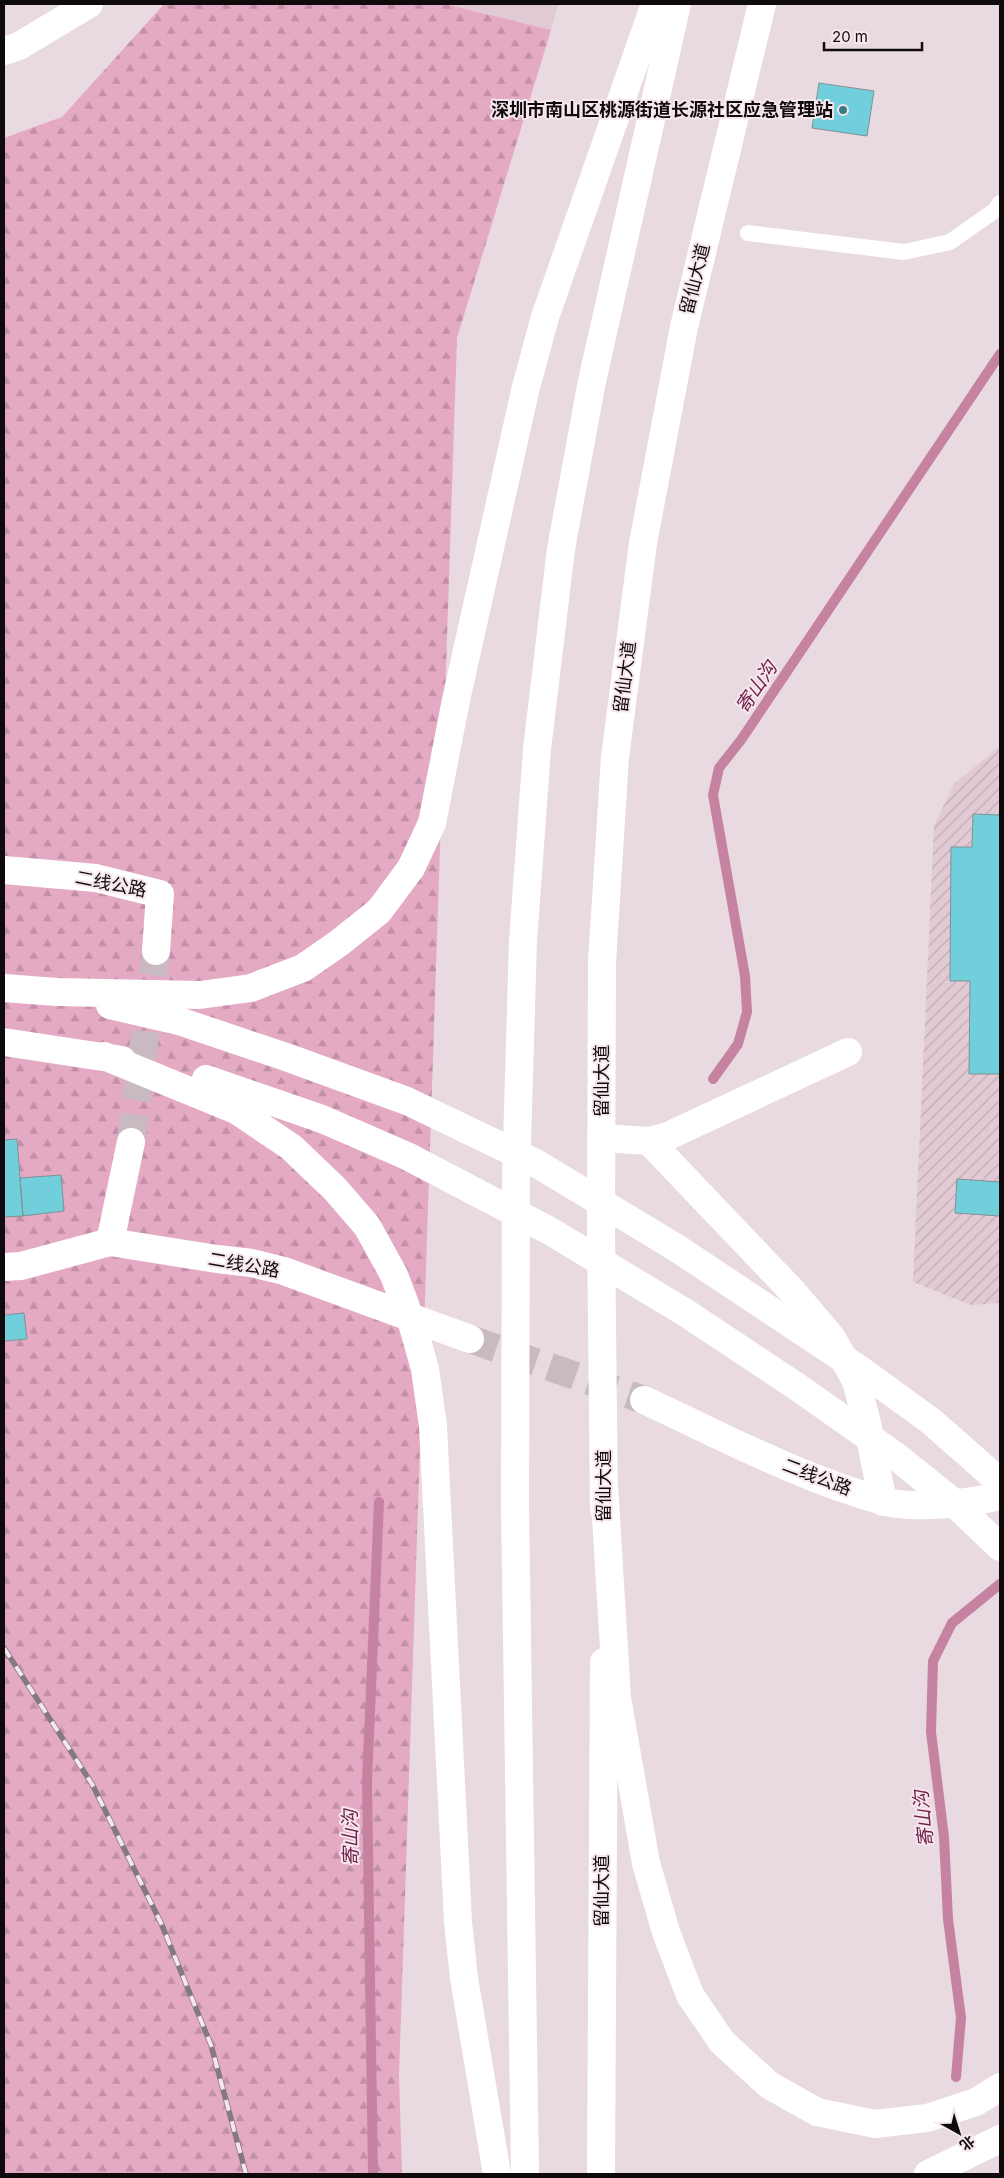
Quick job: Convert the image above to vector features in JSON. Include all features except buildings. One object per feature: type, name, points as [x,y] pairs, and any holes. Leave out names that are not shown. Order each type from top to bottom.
[{"type":"main road","points":[[4,51],[19,46],[89,4]]},
{"type":"main road","points":[[4,988],[58,992],[200,995],[251,988],[303,968],[339,943],[379,911],[411,868],[432,822],[456,700],[526,391],[545,317],[655,4]]},
{"type":"main road","points":[[525,2174],[515,1504],[516,1168],[523,941],[537,749],[561,549],[592,381],[677,4]]},
{"type":"main road","name":"留仙大道","points":[[601,2174],[604,1485],[602,962],[615,757],[643,543],[684,327],[762,4]]},
{"type":"main road","name":"二线公路","points":[[4,870],[96,878],[160,894],[156,952]]},
{"type":"main road","points":[[58,992],[179,1022],[286,1057],[407,1101],[534,1162],[682,1252],[862,1371],[932,1422],[1000,1482]]},
{"type":"main road","points":[[4,1042],[104,1056],[203,1078],[322,1119],[407,1156],[550,1231],[725,1339],[897,1457],[953,1502],[1000,1547]]},
{"type":"main road","points":[[602,1138],[649,1141],[668,1136],[848,1052]]},
{"type":"main road","points":[[104,1056],[236,1110],[291,1147],[335,1189],[367,1226],[394,1275],[412,1323],[424,1369],[433,1426],[458,1922],[464,1978],[497,2174]]},
{"type":"main road","points":[[649,1141],[794,1292],[832,1338],[856,1381],[867,1423],[883,1502]]},
{"type":"main road","points":[[4,1267],[21,1266],[110,1242],[131,1142]]},
{"type":"main road","name":"二线公路","points":[[110,1242],[252,1263],[284,1271],[470,1339]]},
{"type":"main road","name":"二线公路","points":[[644,1400],[815,1478],[883,1502],[916,1505],[980,1500],[1000,1496]]},
{"type":"main road","points":[[604,1485],[617,1698],[646,1863],[666,1932],[690,1995],[722,2042],[769,2085],[817,2112],[875,2124],[927,2118],[976,2102],[1000,2087]]},
{"type":"main road","points":[[928,2174],[1000,2139]]},
{"type":"lane","points":[[748,233],[904,252],[950,242],[994,211],[1000,203]]},
{"type":"shaded area","points":[[445,4],[558,4],[551,30]]},
{"type":"shaded area","points":[[1000,746],[1000,1303],[971,1305],[913,1282],[934,826],[954,784]]},
{"type":"green space","points":[[164,4],[445,4],[551,30],[457,338],[399,2075],[402,2174],[4,2174],[4,138],[62,117]]},
{"type":"waterway","name":"寄山沟","points":[[713,1079],[738,1044],[747,1012],[745,976],[713,795],[719,768],[741,740],[1000,354]]},
{"type":"waterway","name":"寄山沟","points":[[373,2174],[367,1782],[379,1502]]},
{"type":"waterway","name":"寄山沟","points":[[956,2077],[961,2018],[948,1919],[944,1837],[931,1732],[933,1661],[952,1623],[1000,1584]]},
{"type":"tunnel","points":[[131,1142],[156,951]]},
{"type":"tunnel","points":[[470,1339],[644,1400]]},
{"type":"railway","points":[[4,1648],[92,1784],[161,1923],[211,2045],[246,2174]]},
{"type":"place","name":"深圳市南山区桃源街道长源社区应急管理站","points":[[843,110]]}]
